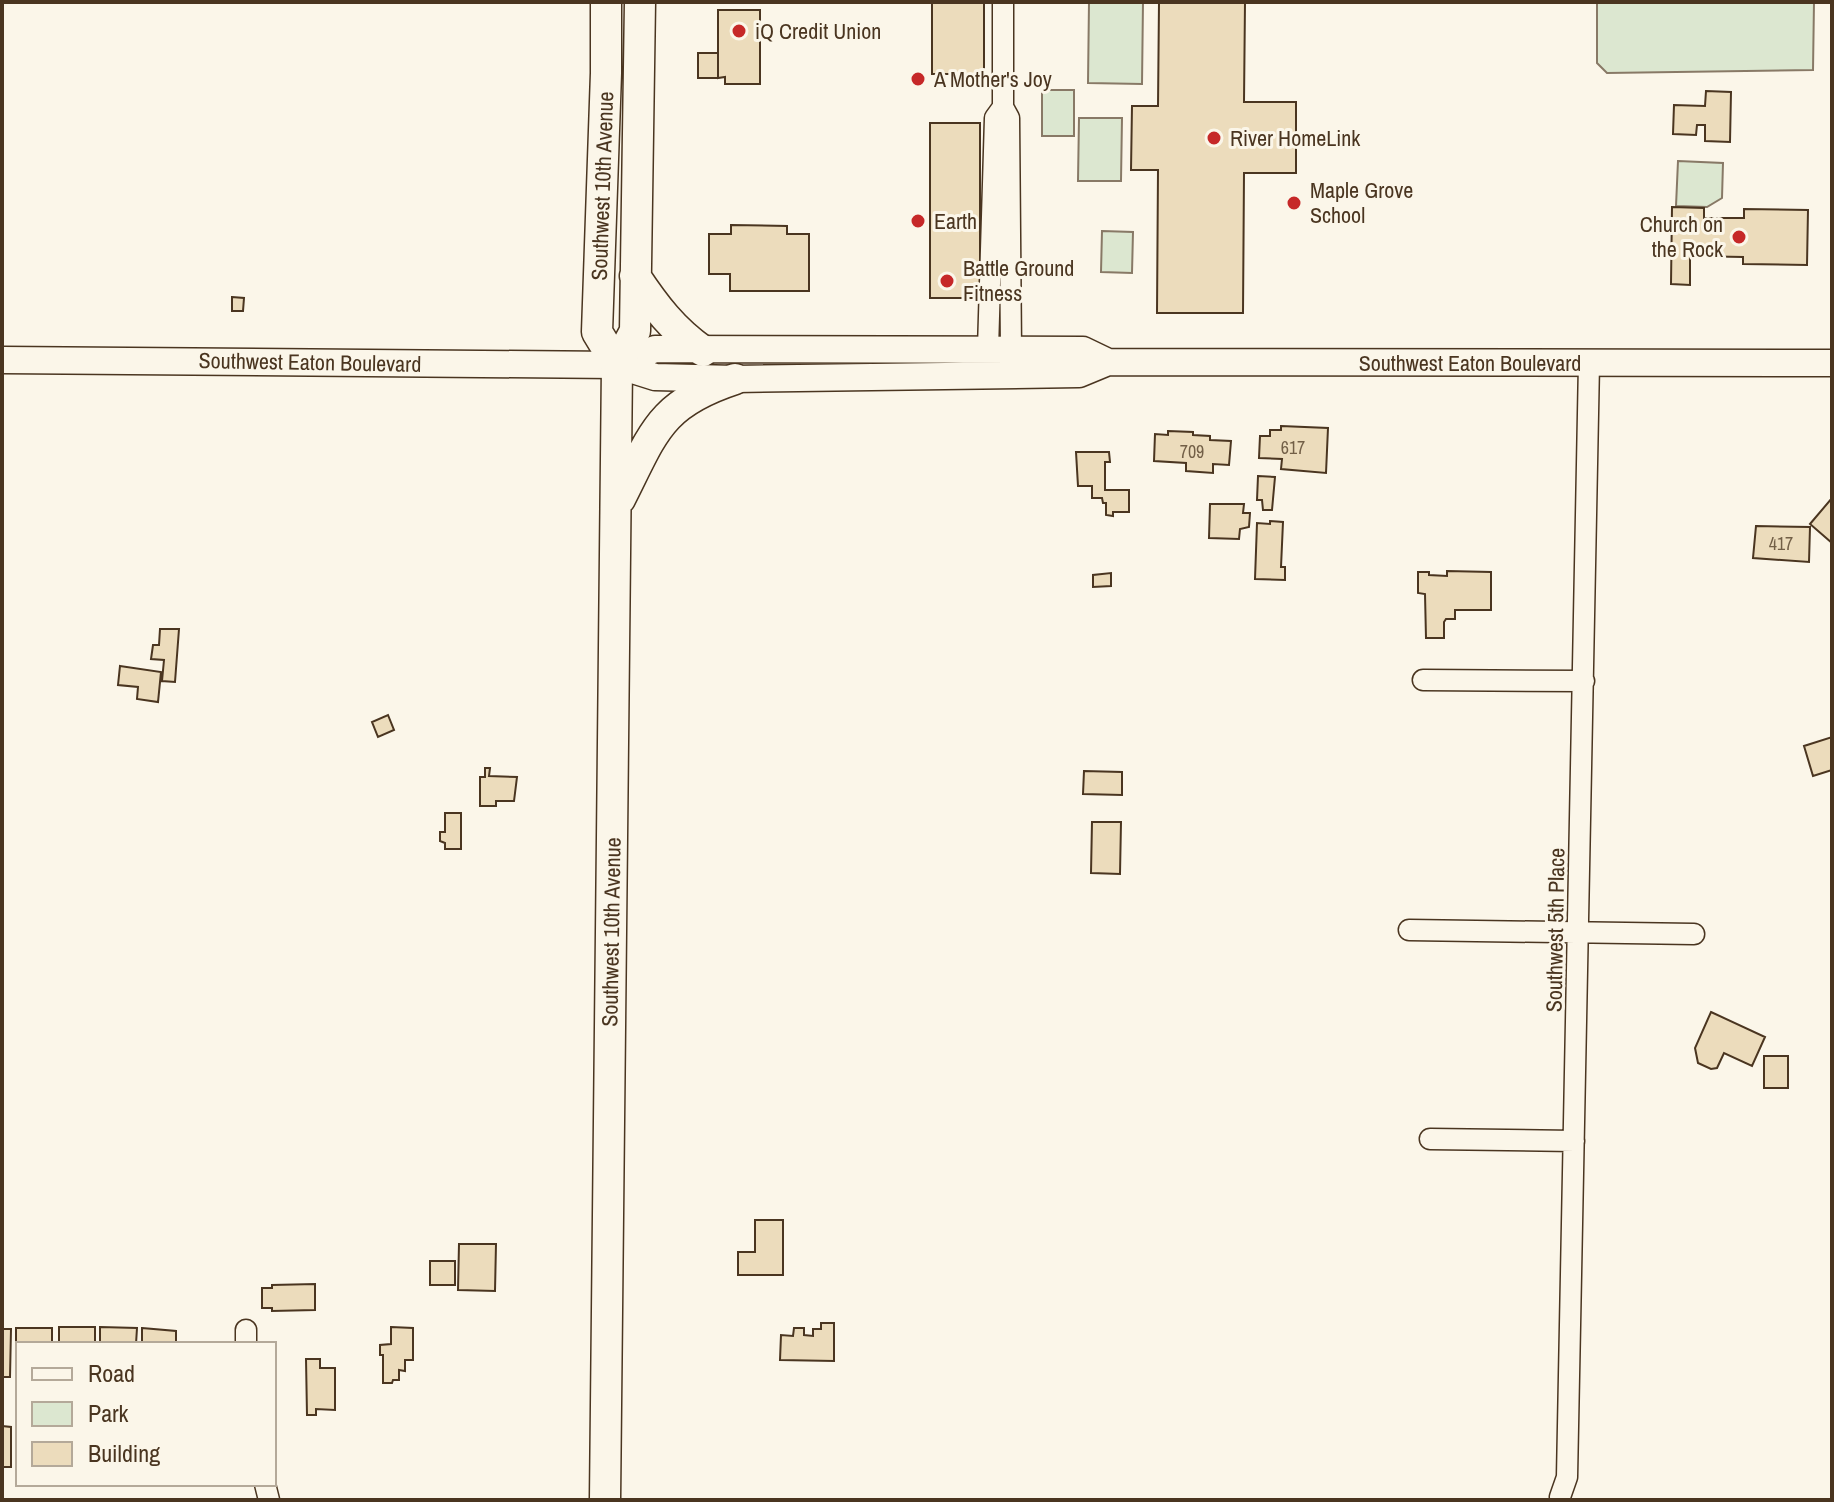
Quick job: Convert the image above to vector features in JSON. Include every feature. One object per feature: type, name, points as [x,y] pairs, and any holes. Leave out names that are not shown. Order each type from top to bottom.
[{"type":"highway","name":"Southwest 10th Avenue","points":[[606,2],[597,332],[617,365]]},
{"type":"highway","name":"Southwest 10th Avenue","points":[[605,1500],[617,365],[635,331],[640,2]]},
{"type":"highway","points":[[635,276],[661,314],[703,351]]},
{"type":"highway","points":[[616,508],[651,438],[675,407],[698,393],[735,379]]},
{"type":"main road","name":"Southwest Eaton Boulevard","points":[[617,365],[655,349],[1083,350],[1108,362]]},
{"type":"main road","points":[[917,376],[953,363],[996,362],[1000,350]]},
{"type":"main road","name":"Southwest Eaton Boulevard","points":[[2,360],[617,365],[655,377],[735,379],[1079,374],[1108,362],[1832,363]]},
{"type":"street","points":[[1000,350],[1009,118],[1003,107],[1003,2]]},
{"type":"street","name":"Southwest 5th Place","points":[[1560,1497],[1567,1477],[1589,363]]},
{"type":"street","points":[[1423,680],[1584,681]]},
{"type":"street","points":[[1409,930],[1694,934]]},
{"type":"street","points":[[1430,1139],[1574,1141]]},
{"type":"green space","points":[[1089,2],[1143,2],[1142,84],[1088,83]]},
{"type":"green space","points":[[1597,2],[1814,2],[1813,70],[1607,73],[1597,63]]},
{"type":"green space","points":[[1042,90],[1074,90],[1074,136],[1042,136]]},
{"type":"green space","points":[[1079,118],[1122,118],[1121,181],[1078,181]]},
{"type":"green space","points":[[1678,161],[1723,163],[1722,198],[1707,207],[1676,206]]},
{"type":"green space","points":[[1102,231],[1133,232],[1132,273],[1101,272]]},
{"type":"building","points":[[932,2],[984,2],[984,74],[932,74]]},
{"type":"building","name":"River HomeLink","points":[[1159,2],[1245,2],[1244,102],[1296,102],[1296,173],[1244,173],[1243,313],[1157,313],[1158,170],[1131,170],[1132,106],[1158,106]]},
{"type":"building","name":"iQ Credit Union","points":[[718,10],[760,10],[760,84],[725,84],[725,77],[718,78]]},
{"type":"building","points":[[698,53],[718,53],[718,78],[698,78]]},
{"type":"building","points":[[1706,91],[1731,92],[1730,142],[1705,141],[1705,125],[1697,125],[1696,135],[1673,134],[1674,105],[1705,106]]},
{"type":"building","points":[[930,123],[980,123],[980,298],[930,298]]},
{"type":"building","name":"Church on the Rock","points":[[1672,207],[1704,208],[1704,218],[1744,218],[1744,209],[1808,210],[1807,265],[1743,264],[1743,257],[1690,256],[1690,285],[1671,284]]},
{"type":"building","points":[[731,225],[787,226],[787,234],[809,234],[809,291],[730,291],[730,274],[709,274],[709,234],[731,234]]},
{"type":"building","points":[[232,297],[244,298],[243,311],[232,311]]},
{"type":"building","points":[[1281,426],[1328,428],[1326,473],[1281,469],[1282,459],[1259,458],[1260,436],[1270,436],[1270,430],[1281,430]]},
{"type":"building","points":[[1168,431],[1193,432],[1193,435],[1210,436],[1210,440],[1231,441],[1229,465],[1213,464],[1213,473],[1186,471],[1186,463],[1154,461],[1155,434],[1168,435]]},
{"type":"building","points":[[1076,452],[1109,452],[1110,462],[1105,462],[1105,490],[1129,490],[1129,512],[1106,515],[1106,503],[1102,498],[1092,498],[1092,486],[1078,486]]},
{"type":"building","points":[[1258,476],[1275,477],[1272,510],[1263,510],[1262,500],[1257,500]]},
{"type":"building","points":[[1832,498],[1832,543],[1810,524]]},
{"type":"building","points":[[1210,504],[1244,504],[1243,513],[1250,513],[1249,527],[1240,529],[1239,539],[1209,538]]},
{"type":"building","points":[[1270,521],[1283,522],[1281,567],[1285,567],[1285,580],[1255,579],[1257,523],[1270,524]]},
{"type":"building","points":[[1756,526],[1810,527],[1809,562],[1753,558]]},
{"type":"building","points":[[1447,571],[1491,572],[1491,610],[1455,610],[1455,619],[1444,622],[1444,638],[1426,638],[1425,594],[1418,593],[1418,572],[1447,576]]},
{"type":"building","points":[[1111,573],[1111,586],[1093,587],[1093,575]]},
{"type":"building","points":[[160,629],[179,629],[175,682],[162,681],[164,660],[151,659],[153,645],[159,645]]},
{"type":"building","points":[[120,666],[161,672],[158,702],[137,699],[138,687],[118,685]]},
{"type":"building","points":[[388,715],[394,730],[378,737],[372,722]]},
{"type":"building","points":[[1832,737],[1832,770],[1813,776],[1804,746]]},
{"type":"building","points":[[485,768],[490,768],[489,776],[517,777],[514,801],[496,801],[496,806],[480,806],[480,777],[485,777]]},
{"type":"building","points":[[1084,771],[1122,772],[1122,795],[1083,794]]},
{"type":"building","points":[[445,813],[461,813],[461,849],[445,849],[445,843],[440,841],[440,832],[445,832]]},
{"type":"building","points":[[1092,822],[1121,822],[1120,874],[1091,873]]},
{"type":"building","points":[[1711,1012],[1765,1037],[1752,1066],[1724,1053],[1717,1068],[1711,1069],[1698,1063],[1695,1048]]},
{"type":"building","points":[[1764,1056],[1788,1056],[1788,1088],[1764,1088]]},
{"type":"building","points":[[755,1220],[783,1220],[783,1275],[738,1275],[738,1252],[755,1252]]},
{"type":"building","points":[[459,1244],[496,1244],[495,1291],[458,1290]]},
{"type":"building","points":[[430,1261],[455,1261],[455,1285],[430,1285]]},
{"type":"building","points":[[315,1284],[315,1310],[272,1311],[272,1308],[262,1308],[262,1288]]},
{"type":"building","points":[[821,1323],[834,1323],[834,1361],[780,1360],[781,1335],[793,1336],[794,1328],[804,1328],[804,1335],[813,1336],[813,1329],[821,1329]]},
{"type":"building","points":[[59,1327],[95,1327],[95,1342],[59,1342]]},
{"type":"building","points":[[100,1327],[137,1328],[136,1342],[100,1342]]},
{"type":"building","points":[[391,1327],[413,1328],[413,1360],[405,1360],[405,1371],[399,1370],[399,1380],[383,1383],[380,1345],[391,1344]]},
{"type":"building","points":[[16,1328],[52,1328],[52,1342],[16,1342]]},
{"type":"building","points":[[142,1328],[176,1331],[176,1342],[142,1342]]},
{"type":"building","points":[[2,1329],[11,1329],[10,1377],[2,1377]]},
{"type":"building","points":[[306,1359],[320,1359],[320,1368],[335,1368],[335,1410],[316,1409],[316,1415],[307,1415]]},
{"type":"building","points":[[2,1426],[11,1427],[11,1467],[2,1467]]},
{"type":"place","name":"iQ Credit Union","points":[[739,31]]},
{"type":"place","name":"A Mother's Joy","points":[[918,79]]},
{"type":"place","name":"River HomeLink","points":[[1214,138]]},
{"type":"place","name":"Maple Grove School","points":[[1294,203]]},
{"type":"place","name":"Earth","points":[[918,221]]},
{"type":"place","name":"Church on the Rock","points":[[1739,237]]},
{"type":"place","name":"Battle Ground Fitness","points":[[947,281]]}]
